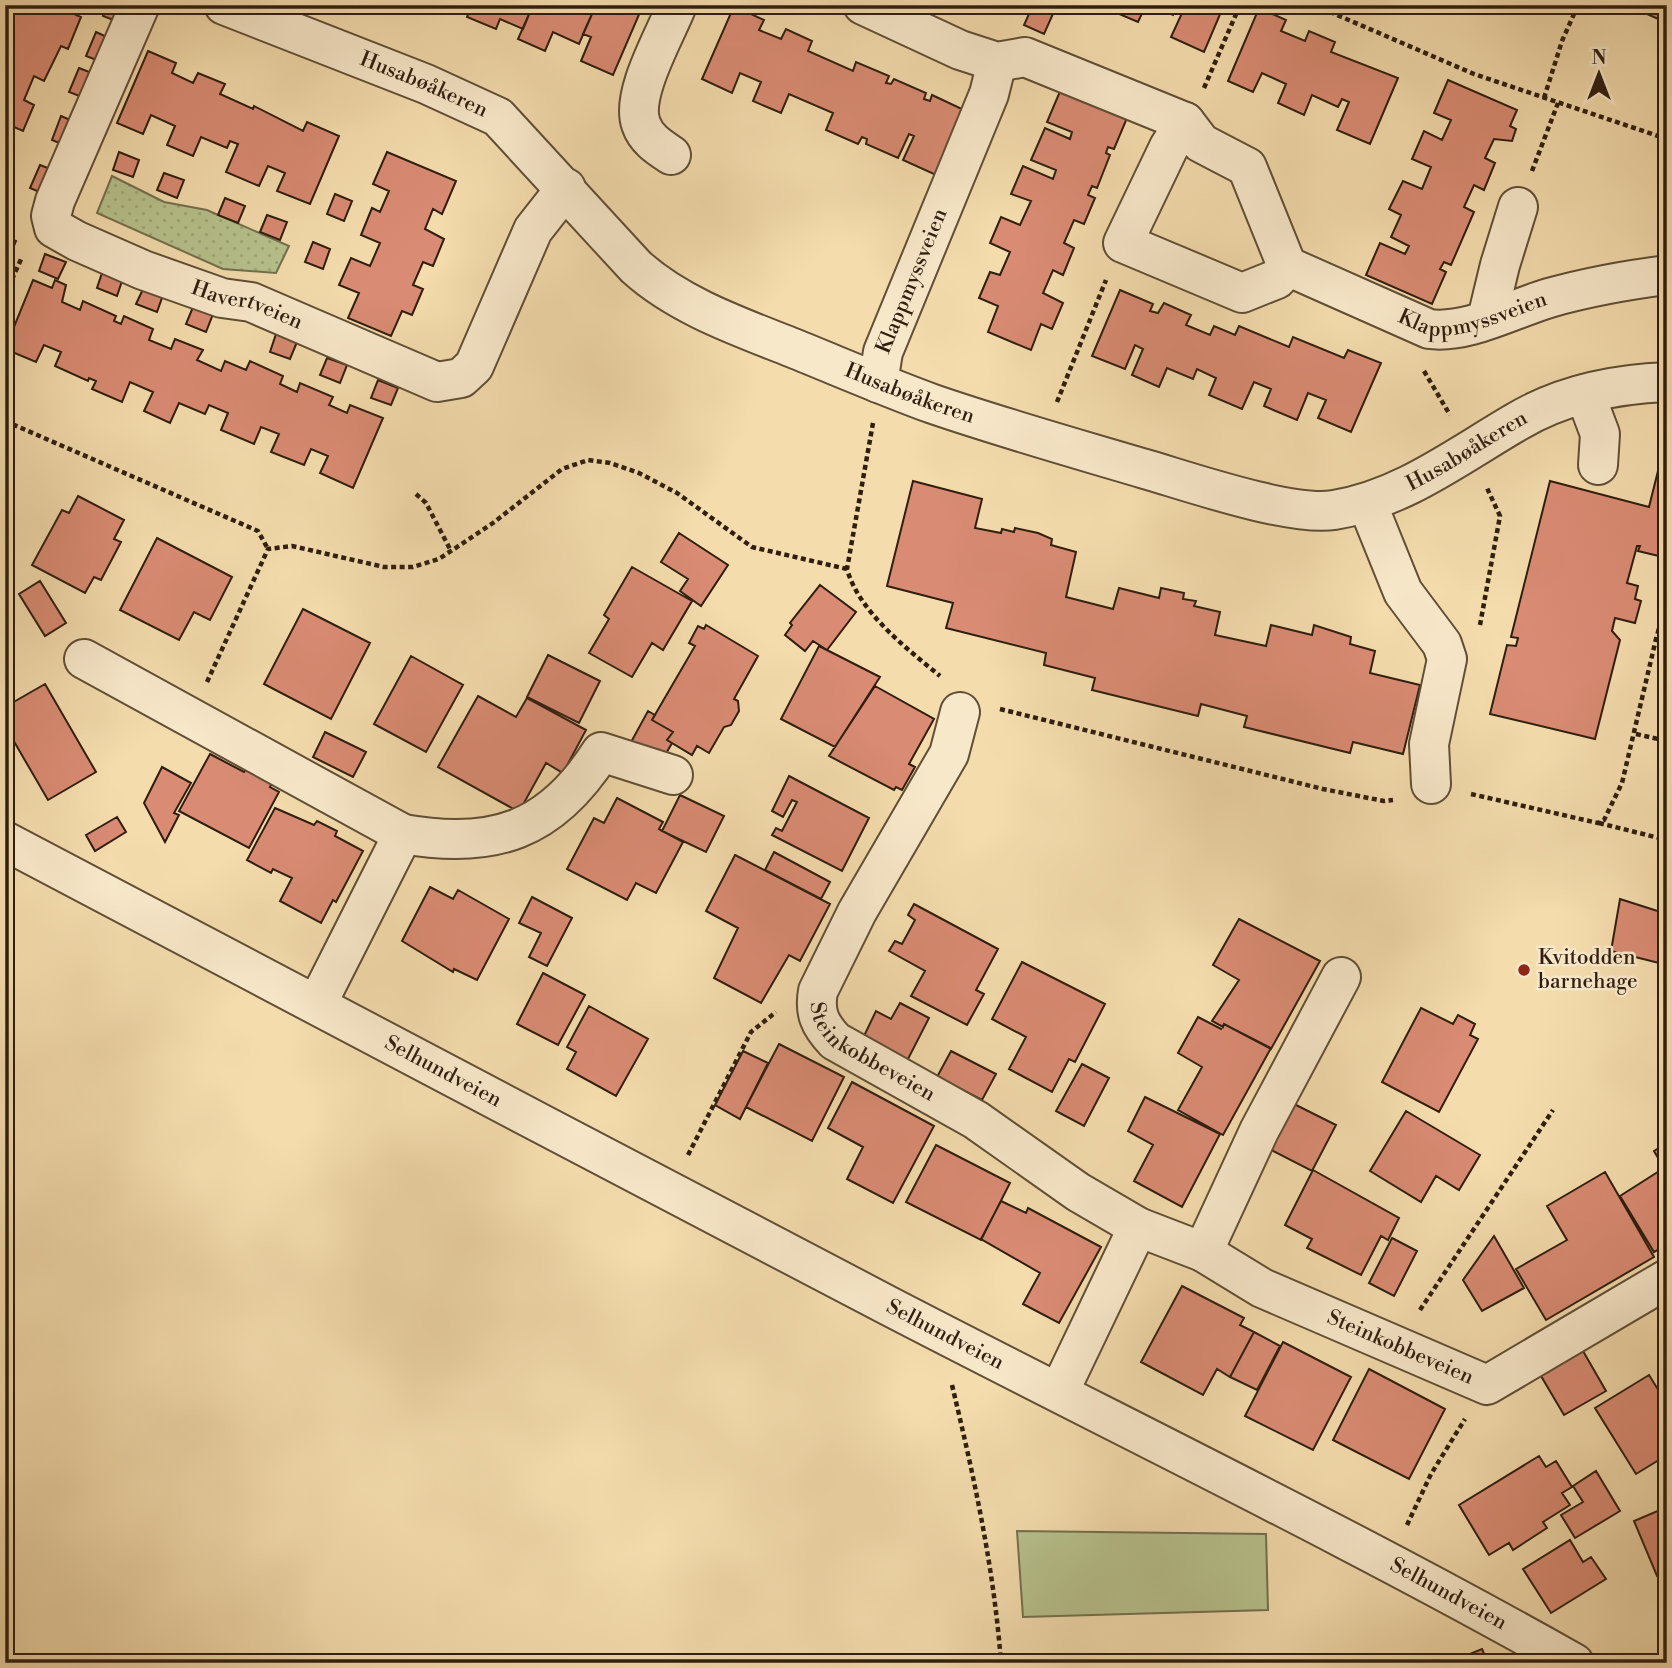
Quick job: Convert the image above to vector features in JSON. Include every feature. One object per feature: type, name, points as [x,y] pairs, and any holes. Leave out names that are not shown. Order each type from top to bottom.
[{"type":"street","name":"Havertveien","points":[[139,5],[75,151],[51,216],[54,228],[100,252],[192,290],[251,302],[407,371],[437,382],[448,382],[461,378],[474,366],[533,230],[566,188]]},
{"type":"street","name":"Husabøåkeren","points":[[224,5],[413,79],[498,117],[566,188],[616,248],[663,288],[757,334],[878,383],[998,425],[1288,508],[1331,511],[1367,503],[1471,452],[1519,420],[1585,394],[1612,387],[1667,382]]},
{"type":"street","points":[[671,155],[651,141],[640,124],[639,107],[651,65],[677,5]]},
{"type":"street","points":[[863,5],[960,50],[997,62],[1025,57],[1185,122],[1201,143],[1247,167],[1286,266],[1277,279],[1242,293],[1123,243],[1169,146],[1185,122]]},
{"type":"street","name":"Klappmyssveien","points":[[878,383],[883,352],[989,94],[997,62]]},
{"type":"street","points":[[1487,319],[1518,207]]},
{"type":"street","name":"Klappmyssveien","points":[[1286,266],[1429,330],[1453,329],[1552,298],[1625,280],[1667,275]]},
{"type":"street","points":[[1585,394],[1600,434],[1598,465]]},
{"type":"street","points":[[1367,503],[1403,592],[1442,644],[1447,659],[1429,744],[1431,784]]},
{"type":"street","points":[[84,659],[402,834],[444,841],[516,829],[545,816],[568,797],[601,752],[673,775]]},
{"type":"street","name":"Steinkobbeveien","points":[[963,704],[949,754],[857,912],[825,973],[815,1005],[821,1026],[835,1041],[976,1120],[1078,1192],[1138,1227],[1203,1252],[1262,1288],[1487,1385],[1667,1279]]},
{"type":"street","points":[[317,1003],[402,834]]},
{"type":"street","name":"Selhundveien","points":[[5,841],[941,1333],[1060,1390],[1154,1443],[1391,1561],[1574,1663]]},
{"type":"street","points":[[1203,1252],[1259,1131],[1341,977]]},
{"type":"street","points":[[1060,1390],[1138,1227]]},
{"type":"path","points":[[1185,122],[1196,107],[1240,5]]},
{"type":"path","points":[[1314,5],[1474,74],[1667,139]]},
{"type":"path","points":[[1544,98],[1562,41],[1578,5]]},
{"type":"path","points":[[1518,207],[1558,103]]},
{"type":"path","points":[[1054,409],[1101,290],[1123,243]]},
{"type":"path","points":[[1429,330],[1419,359],[1471,452],[1500,516],[1478,633]]},
{"type":"path","points":[[878,383],[846,569],[851,585],[874,614],[963,704],[984,705],[1375,800],[1394,800],[1431,784],[1667,840]]},
{"type":"path","points":[[5,421],[258,531],[268,549]]},
{"type":"path","points":[[268,549],[292,546],[384,567],[401,567],[439,559],[562,469],[588,460],[610,463],[639,473],[677,493],[752,547],[846,569]]},
{"type":"path","points":[[416,494],[426,503],[451,551]]},
{"type":"path","points":[[191,717],[268,549]]},
{"type":"path","points":[[1598,823],[1608,816],[1618,794],[1636,734],[1656,639],[1660,625],[1667,622]]},
{"type":"path","points":[[1636,734],[1667,741]]},
{"type":"path","points":[[669,1189],[751,1032],[773,1014],[815,1005]]},
{"type":"path","points":[[1398,1346],[1553,1110]]},
{"type":"path","points":[[941,1333],[977,1485],[992,1571],[1001,1663]]},
{"type":"path","points":[[1391,1561],[1431,1474],[1487,1385]]},
{"type":"path","points":[[1638,1663],[1667,1655]]},
{"type":"green space","points":[[112,176],[164,202],[207,210],[289,246],[276,273],[223,269],[97,213]]},
{"type":"green space","points":[[1017,1531],[1266,1534],[1268,1610],[1023,1617]]},
{"type":"building","points":[[8,5],[86,5],[83,12],[78,10],[76,15],[81,17],[68,49],[61,46],[44,81],[34,76],[24,100],[34,105],[23,131],[12,126],[5,142],[5,12]]},
{"type":"building","points":[[108,5],[123,5],[116,21],[103,16]]},
{"type":"building","points":[[472,5],[533,5],[523,29],[500,19],[496,29],[467,17]]},
{"type":"building","points":[[533,5],[596,5],[579,44],[553,32],[545,51],[518,39]]},
{"type":"building","points":[[596,5],[631,5],[641,10],[613,75],[581,61],[591,37],[583,34]]},
{"type":"building","points":[[1033,5],[1056,7],[1044,34],[1024,25]]},
{"type":"building","points":[[1114,5],[1146,5],[1138,22],[1112,11]]},
{"type":"building","points":[[1151,5],[1224,5],[1204,52],[1171,37],[1183,11],[1176,7],[1173,15]]},
{"type":"building","points":[[1627,5],[1667,5],[1667,23]]},
{"type":"building","points":[[734,6],[764,20],[759,30],[781,39],[786,29],[812,41],[808,51],[853,71],[856,62],[889,76],[886,83],[891,84],[894,79],[926,93],[924,99],[930,101],[932,95],[964,110],[936,175],[903,160],[914,136],[909,134],[898,158],[866,144],[867,139],[862,137],[858,144],[826,130],[833,113],[789,94],[781,113],[753,101],[761,82],[740,73],[732,93],[702,79]]},
{"type":"building","points":[[1259,8],[1286,20],[1281,31],[1305,41],[1309,31],[1335,42],[1331,52],[1398,78],[1370,144],[1337,130],[1349,102],[1342,99],[1338,107],[1312,95],[1304,115],[1278,103],[1286,84],[1262,73],[1253,92],[1228,81]]},
{"type":"building","points":[[96,32],[109,38],[99,61],[86,56]]},
{"type":"building","points":[[148,51],[176,63],[172,73],[193,83],[198,73],[225,84],[220,94],[253,109],[254,106],[303,131],[307,122],[339,136],[310,204],[277,191],[285,173],[268,166],[259,186],[226,172],[238,144],[230,141],[227,148],[201,137],[193,156],[167,145],[175,126],[151,115],[143,134],[117,123]]},
{"type":"building","points":[[79,68],[92,73],[82,97],[69,92]]},
{"type":"building","points":[[1448,80],[1517,110],[1510,126],[1516,129],[1512,141],[1494,139],[1485,158],[1495,163],[1484,190],[1474,185],[1464,207],[1474,212],[1451,265],[1444,262],[1440,269],[1446,272],[1432,304],[1366,275],[1380,243],[1405,254],[1409,246],[1391,237],[1401,215],[1389,209],[1403,181],[1422,189],[1431,167],[1412,159],[1424,131],[1442,140],[1451,120],[1434,113]]},
{"type":"building","points":[[1061,89],[1127,118],[1114,149],[1108,147],[1106,153],[1110,155],[1097,188],[1092,186],[1088,195],[1095,198],[1084,224],[1074,220],[1064,243],[1074,248],[1063,275],[1053,270],[1043,293],[1063,303],[1052,329],[1041,324],[1031,350],[988,332],[998,306],[979,298],[990,272],[1000,275],[1010,252],[990,243],[1001,217],[1020,225],[1031,201],[1011,194],[1023,166],[1053,179],[1056,170],[1031,160],[1045,128],[1070,139],[1072,132],[1047,122]]},
{"type":"building","points":[[61,116],[75,122],[64,145],[52,140]]},
{"type":"building","points":[[119,152],[139,160],[133,177],[113,170]]},
{"type":"building","points":[[387,152],[456,181],[442,214],[433,209],[425,229],[444,239],[433,266],[423,262],[413,285],[423,289],[412,315],[402,311],[391,336],[348,318],[359,293],[339,285],[351,258],[370,266],[380,243],[361,235],[372,208],[380,212],[389,191],[373,184]]},
{"type":"building","points":[[40,165],[53,170],[44,194],[30,188]]},
{"type":"building","points":[[164,173],[184,180],[177,198],[157,190]]},
{"type":"building","points":[[335,194],[352,201],[344,221],[327,214]]},
{"type":"building","points":[[225,198],[245,206],[238,223],[218,215]]},
{"type":"building","points":[[267,215],[287,222],[280,240],[260,232]]},
{"type":"building","points":[[5,236],[16,241],[6,264],[5,264]]},
{"type":"building","points":[[313,242],[330,249],[323,269],[305,262]]},
{"type":"building","points":[[45,254],[66,262],[58,279],[39,271]]},
{"type":"building","points":[[103,270],[123,278],[117,296],[97,288]]},
{"type":"building","points":[[33,280],[52,288],[55,280],[66,285],[62,302],[80,310],[83,301],[116,316],[114,321],[121,324],[124,316],[153,329],[149,340],[171,349],[175,339],[203,350],[197,360],[221,371],[225,361],[246,370],[250,361],[283,376],[280,384],[297,392],[300,383],[333,397],[329,405],[347,413],[350,405],[383,418],[353,488],[320,473],[328,456],[311,449],[304,465],[271,452],[279,434],[261,427],[254,444],[221,430],[228,413],[209,405],[205,414],[179,403],[170,423],[144,411],[153,392],[130,382],[122,402],[92,389],[96,381],[89,378],[88,381],[55,366],[61,352],[44,345],[36,362],[5,349]]},
{"type":"building","points":[[144,287],[163,295],[157,312],[136,304]]},
{"type":"building","points":[[1120,290],[1153,304],[1150,311],[1158,313],[1164,303],[1191,315],[1186,325],[1210,335],[1214,326],[1235,335],[1239,326],[1289,347],[1293,337],[1344,358],[1348,350],[1381,363],[1351,432],[1318,418],[1326,400],[1308,393],[1297,420],[1264,406],[1271,389],[1254,382],[1242,409],[1209,395],[1216,378],[1197,369],[1193,379],[1167,368],[1159,387],[1132,375],[1143,349],[1135,345],[1125,369],[1092,356]]},
{"type":"building","points":[[193,307],[213,314],[206,332],[186,324]]},
{"type":"building","points":[[276,334],[297,342],[290,359],[270,352]]},
{"type":"building","points":[[327,358],[347,365],[340,383],[320,375]]},
{"type":"building","points":[[378,380],[398,388],[391,405],[371,398]]},
{"type":"building","points":[[1658,471],[1667,473],[1667,558],[1638,551],[1640,546],[1637,546],[1627,583],[1638,586],[1635,599],[1641,601],[1635,623],[1615,618],[1612,631],[1620,640],[1595,739],[1490,714],[1507,645],[1516,646],[1518,638],[1511,637],[1550,481],[1649,507]]},
{"type":"building","points":[[913,481],[982,499],[975,528],[1001,533],[1002,529],[1014,532],[1015,528],[1038,533],[1052,539],[1051,545],[1076,552],[1066,597],[1113,609],[1119,588],[1159,598],[1161,588],[1184,593],[1183,599],[1196,601],[1194,606],[1220,612],[1215,635],[1266,646],[1271,625],[1312,635],[1314,625],[1351,637],[1350,644],[1375,651],[1370,673],[1420,685],[1403,754],[1353,742],[1350,753],[1244,727],[1247,716],[1201,704],[1198,716],[1092,690],[1095,678],[1044,665],[1046,653],[946,628],[953,603],[887,586]]},
{"type":"building","points":[[78,496],[124,520],[114,539],[121,542],[101,580],[94,577],[85,593],[32,565],[62,510],[69,513]]},
{"type":"building","points":[[679,533],[728,565],[701,606],[680,591],[688,579],[661,562]]},
{"type":"building","points":[[157,538],[232,577],[210,620],[194,612],[179,640],[120,610]]},
{"type":"building","points":[[632,567],[692,601],[663,650],[652,643],[632,677],[589,653],[609,619],[604,615]]},
{"type":"building","points":[[40,581],[66,623],[45,636],[19,594]]},
{"type":"building","points":[[820,585],[856,612],[827,650],[813,641],[805,651],[785,635],[792,625],[790,623]]},
{"type":"building","points":[[303,609],[370,643],[331,719],[264,684]]},
{"type":"building","points":[[706,625],[758,656],[734,699],[738,701],[739,711],[731,725],[724,727],[709,753],[697,746],[692,755],[667,740],[673,732],[652,720],[695,646],[689,643],[698,626],[704,629]]},
{"type":"building","points":[[819,646],[880,677],[835,747],[781,719]]},
{"type":"building","points":[[548,655],[600,681],[579,723],[527,697]]},
{"type":"building","points":[[411,656],[463,685],[426,752],[374,724]]},
{"type":"building","points":[[45,684],[96,772],[48,800],[5,726],[5,707]]},
{"type":"building","points":[[875,686],[934,719],[909,764],[915,767],[902,790],[896,787],[894,790],[829,756]]},
{"type":"building","points":[[478,696],[516,717],[527,698],[586,730],[563,773],[546,763],[519,812],[438,767]]},
{"type":"building","points":[[648,711],[655,715],[652,720],[673,732],[667,740],[672,743],[664,757],[630,744]]},
{"type":"building","points":[[325,732],[366,752],[353,777],[313,757]]},
{"type":"building","points":[[210,754],[244,772],[247,768],[273,781],[270,787],[279,792],[249,848],[179,811]]},
{"type":"building","points":[[162,767],[191,783],[174,813],[179,815],[165,842],[144,803]]},
{"type":"building","points":[[789,776],[869,818],[842,871],[772,835],[776,828],[782,831],[797,802],[792,800],[783,817],[772,811]]},
{"type":"building","points":[[680,795],[724,816],[706,852],[662,831]]},
{"type":"building","points":[[617,798],[663,822],[659,829],[683,842],[656,893],[636,883],[627,900],[567,869],[594,818],[604,823]]},
{"type":"building","points":[[275,808],[314,825],[317,821],[337,831],[335,836],[363,851],[336,902],[333,900],[321,923],[280,901],[292,878],[273,869],[271,873],[247,860]]},
{"type":"building","points":[[117,817],[126,832],[95,851],[86,835]]},
{"type":"building","points":[[774,852],[830,882],[821,899],[765,870]]},
{"type":"building","points":[[735,855],[830,904],[800,961],[789,955],[761,1003],[714,978],[738,928],[706,911]]},
{"type":"building","points":[[430,887],[453,899],[458,890],[509,919],[477,980],[454,969],[453,972],[402,941]]},
{"type":"building","points":[[532,897],[572,918],[547,966],[529,957],[541,933],[519,923]]},
{"type":"building","points":[[1620,899],[1667,914],[1667,965],[1611,951]]},
{"type":"building","points":[[914,904],[998,949],[976,990],[984,994],[967,1025],[911,996],[925,971],[889,951],[895,941],[902,944],[915,920],[908,915]]},
{"type":"building","points":[[1239,919],[1320,961],[1271,1049],[1224,1024],[1223,1027],[1212,1021],[1239,980],[1213,965]]},
{"type":"building","points":[[1022,962],[1105,1004],[1075,1062],[1069,1059],[1052,1092],[1009,1069],[1026,1037],[992,1019]]},
{"type":"building","points":[[543,973],[585,995],[558,1045],[517,1024]]},
{"type":"building","points":[[900,1003],[929,1018],[907,1061],[863,1038],[876,1011],[891,1019]]},
{"type":"building","points":[[589,1006],[648,1039],[616,1096],[567,1069],[576,1052],[567,1047]]},
{"type":"building","points":[[1421,1008],[1453,1024],[1458,1015],[1475,1024],[1470,1035],[1478,1039],[1439,1112],[1382,1082]]},
{"type":"building","points":[[1198,1017],[1221,1029],[1224,1024],[1271,1048],[1223,1135],[1178,1110],[1202,1067],[1178,1053]]},
{"type":"building","points":[[1667,1018],[1667,1047],[1660,1045]]},
{"type":"building","points":[[779,1044],[844,1077],[812,1141],[746,1107]]},
{"type":"building","points":[[743,1051],[768,1063],[740,1119],[715,1105]]},
{"type":"building","points":[[951,1051],[996,1074],[982,1100],[937,1077]]},
{"type":"building","points":[[1082,1064],[1109,1078],[1084,1126],[1056,1111]]},
{"type":"building","points":[[852,1082],[934,1126],[893,1203],[847,1179],[863,1147],[828,1128]]},
{"type":"building","points":[[1145,1097],[1220,1134],[1182,1207],[1134,1181],[1153,1145],[1128,1131]]},
{"type":"building","points":[[1294,1104],[1336,1125],[1312,1171],[1271,1150]]},
{"type":"building","points":[[1406,1111],[1480,1155],[1459,1190],[1436,1176],[1421,1202],[1370,1171]]},
{"type":"building","points":[[1667,1143],[1667,1244],[1654,1252],[1620,1196],[1664,1168],[1654,1151]]},
{"type":"building","points":[[936,1145],[1010,1183],[981,1240],[906,1202]]},
{"type":"building","points":[[1313,1170],[1399,1218],[1388,1240],[1381,1236],[1361,1275],[1307,1248],[1312,1239],[1285,1225]]},
{"type":"building","points":[[1605,1172],[1654,1257],[1546,1320],[1516,1269],[1567,1240],[1547,1206]]},
{"type":"building","points":[[1001,1201],[1026,1213],[1028,1208],[1101,1247],[1059,1323],[1023,1304],[1040,1273],[981,1239]]},
{"type":"building","points":[[1494,1236],[1524,1288],[1482,1311],[1463,1280]]},
{"type":"building","points":[[1392,1238],[1417,1251],[1394,1296],[1369,1283]]},
{"type":"building","points":[[1182,1286],[1244,1318],[1240,1325],[1254,1332],[1230,1377],[1217,1369],[1203,1395],[1141,1362]]},
{"type":"building","points":[[1254,1332],[1280,1346],[1257,1390],[1230,1377]]},
{"type":"building","points":[[1283,1342],[1351,1377],[1313,1450],[1245,1416]]},
{"type":"building","points":[[1583,1351],[1606,1391],[1564,1415],[1541,1376]]},
{"type":"building","points":[[1369,1369],[1445,1409],[1409,1479],[1333,1440]]},
{"type":"building","points":[[1649,1375],[1667,1404],[1667,1455],[1636,1474],[1595,1408]]},
{"type":"building","points":[[1539,1456],[1546,1467],[1556,1461],[1572,1487],[1562,1493],[1570,1505],[1543,1522],[1547,1528],[1513,1550],[1509,1543],[1489,1555],[1459,1505]]},
{"type":"building","points":[[1596,1471],[1620,1511],[1575,1538],[1561,1515],[1583,1502],[1573,1486]]},
{"type":"building","points":[[1667,1507],[1667,1572],[1657,1576],[1634,1521]]},
{"type":"building","points":[[1570,1540],[1583,1562],[1591,1557],[1606,1579],[1551,1613],[1523,1569]]},
{"type":"building","points":[[1482,1649],[1488,1663],[1448,1663]]},
{"type":"place","name":"Kvitodden barnehage","points":[[1524,970]]}]
